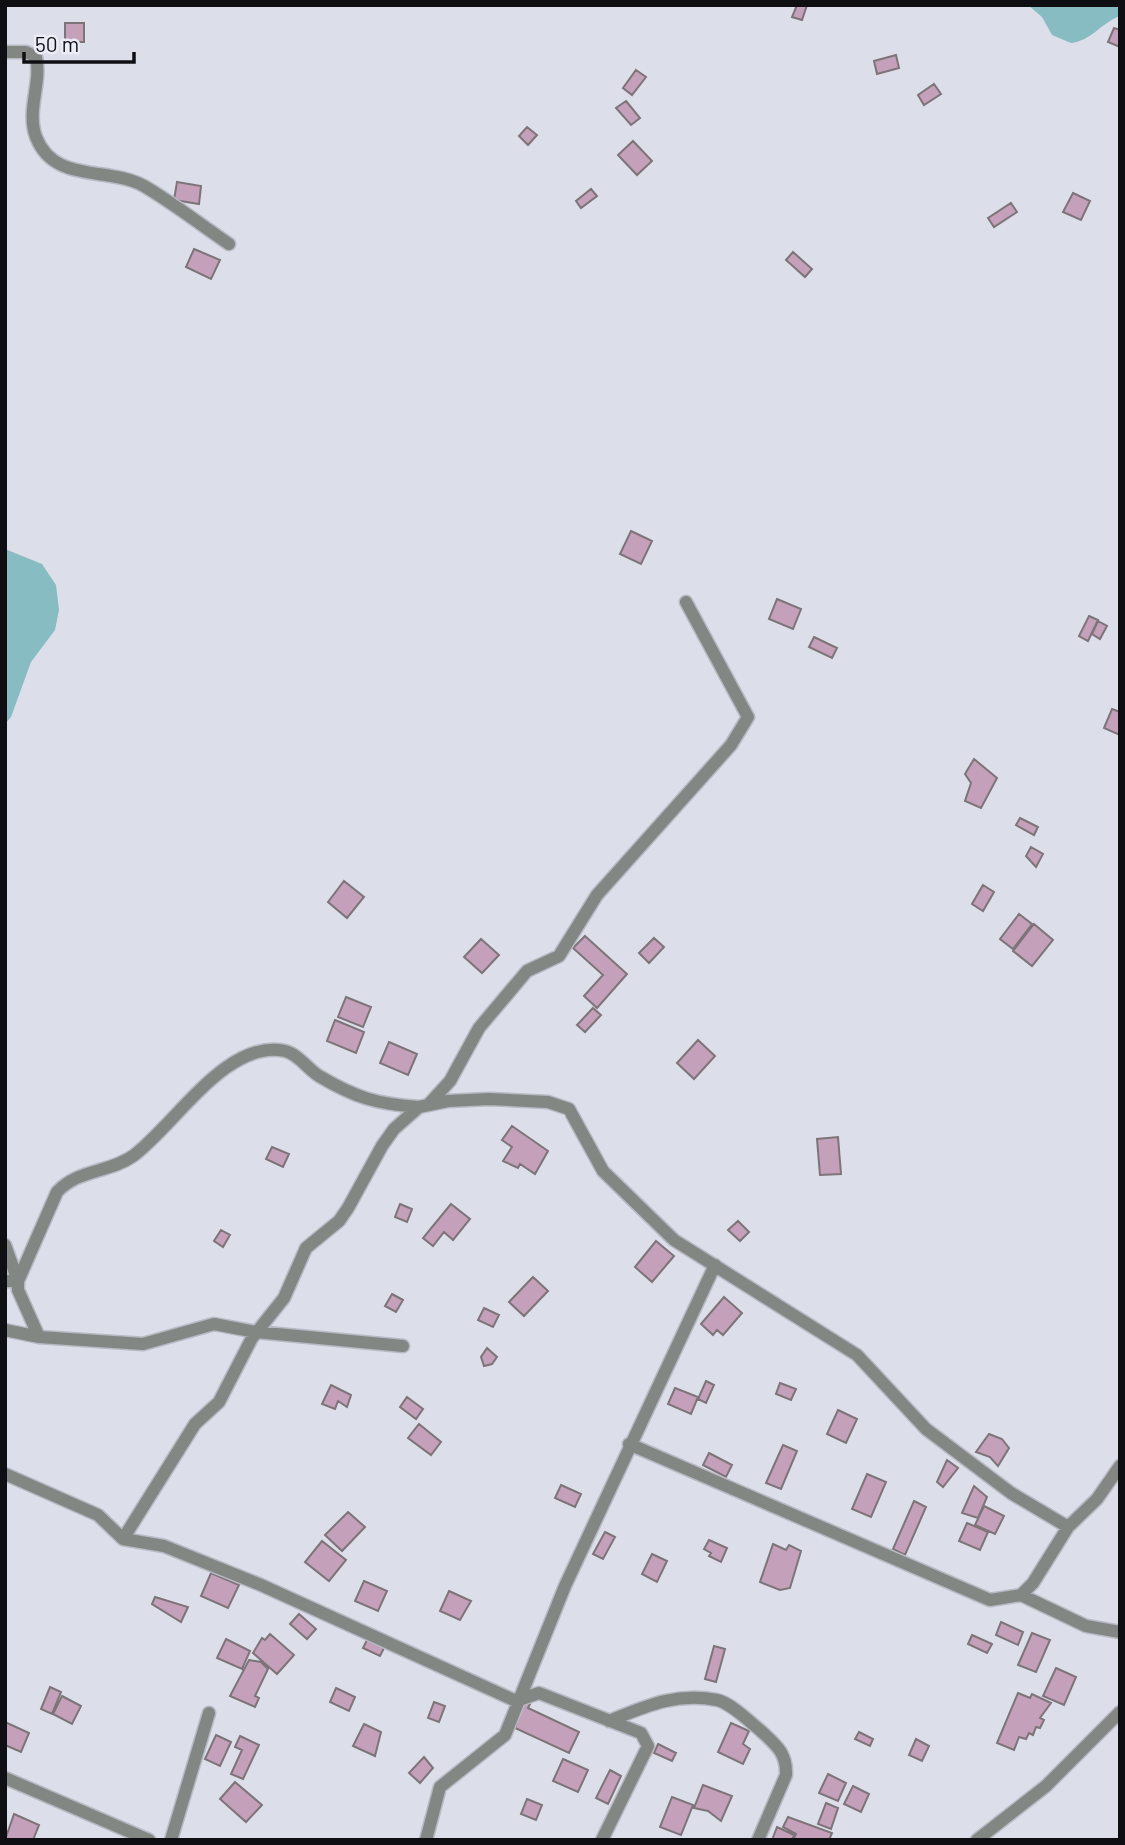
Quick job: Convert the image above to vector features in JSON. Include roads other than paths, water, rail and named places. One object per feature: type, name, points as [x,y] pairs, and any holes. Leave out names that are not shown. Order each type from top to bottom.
[{"type":"street","points":[[5,52],[26,52],[36,57],[38,66],[32,102],[34,133],[49,157],[74,171],[119,177],[141,184],[229,244]]},
{"type":"street","points":[[123,1539],[197,1421],[219,1402],[256,1332],[284,1298],[306,1248],[338,1221],[358,1192],[382,1146],[450,1081],[480,1028],[527,971],[559,956],[597,895],[731,745],[748,717],[686,602]]},
{"type":"street","points":[[12,1281],[52,1201],[66,1183],[132,1156],[217,1075],[248,1052],[273,1049],[289,1052],[318,1075],[374,1104],[424,1106],[489,1099],[548,1102],[569,1109],[603,1171],[674,1240],[857,1355],[926,1429],[1011,1493],[1068,1527]]},
{"type":"street","points":[[5,1245],[12,1281],[39,1337]]},
{"type":"street","points":[[426,1840],[440,1787],[505,1735],[516,1701],[629,1444],[715,1265]]},
{"type":"street","points":[[5,1330],[39,1337],[143,1343],[214,1324],[256,1332],[403,1346]]},
{"type":"street","points":[[629,1444],[990,1600],[1021,1595],[1086,1626],[1120,1632]]},
{"type":"street","points":[[1021,1595],[1033,1583],[1068,1527],[1097,1499],[1120,1466]]},
{"type":"street","points":[[5,1474],[98,1515],[123,1539],[164,1546],[261,1584],[516,1701],[539,1693],[641,1733],[648,1746],[602,1840]]},
{"type":"street","points":[[609,1721],[663,1699],[675,1699],[720,1700],[753,1724],[782,1749],[786,1767],[786,1775],[758,1840]]},
{"type":"street","points":[[977,1840],[1046,1786],[1120,1712]]},
{"type":"street","points":[[171,1840],[209,1713]]},
{"type":"street","points":[[5,1778],[149,1840]]},
{"type":"water","points":[[1028,5],[1120,5],[1120,16],[1084,39],[1071,43],[1052,35],[1042,17]]},
{"type":"water","points":[[5,549],[42,564],[56,585],[59,610],[55,630],[31,662],[11,717],[5,724]]}]
